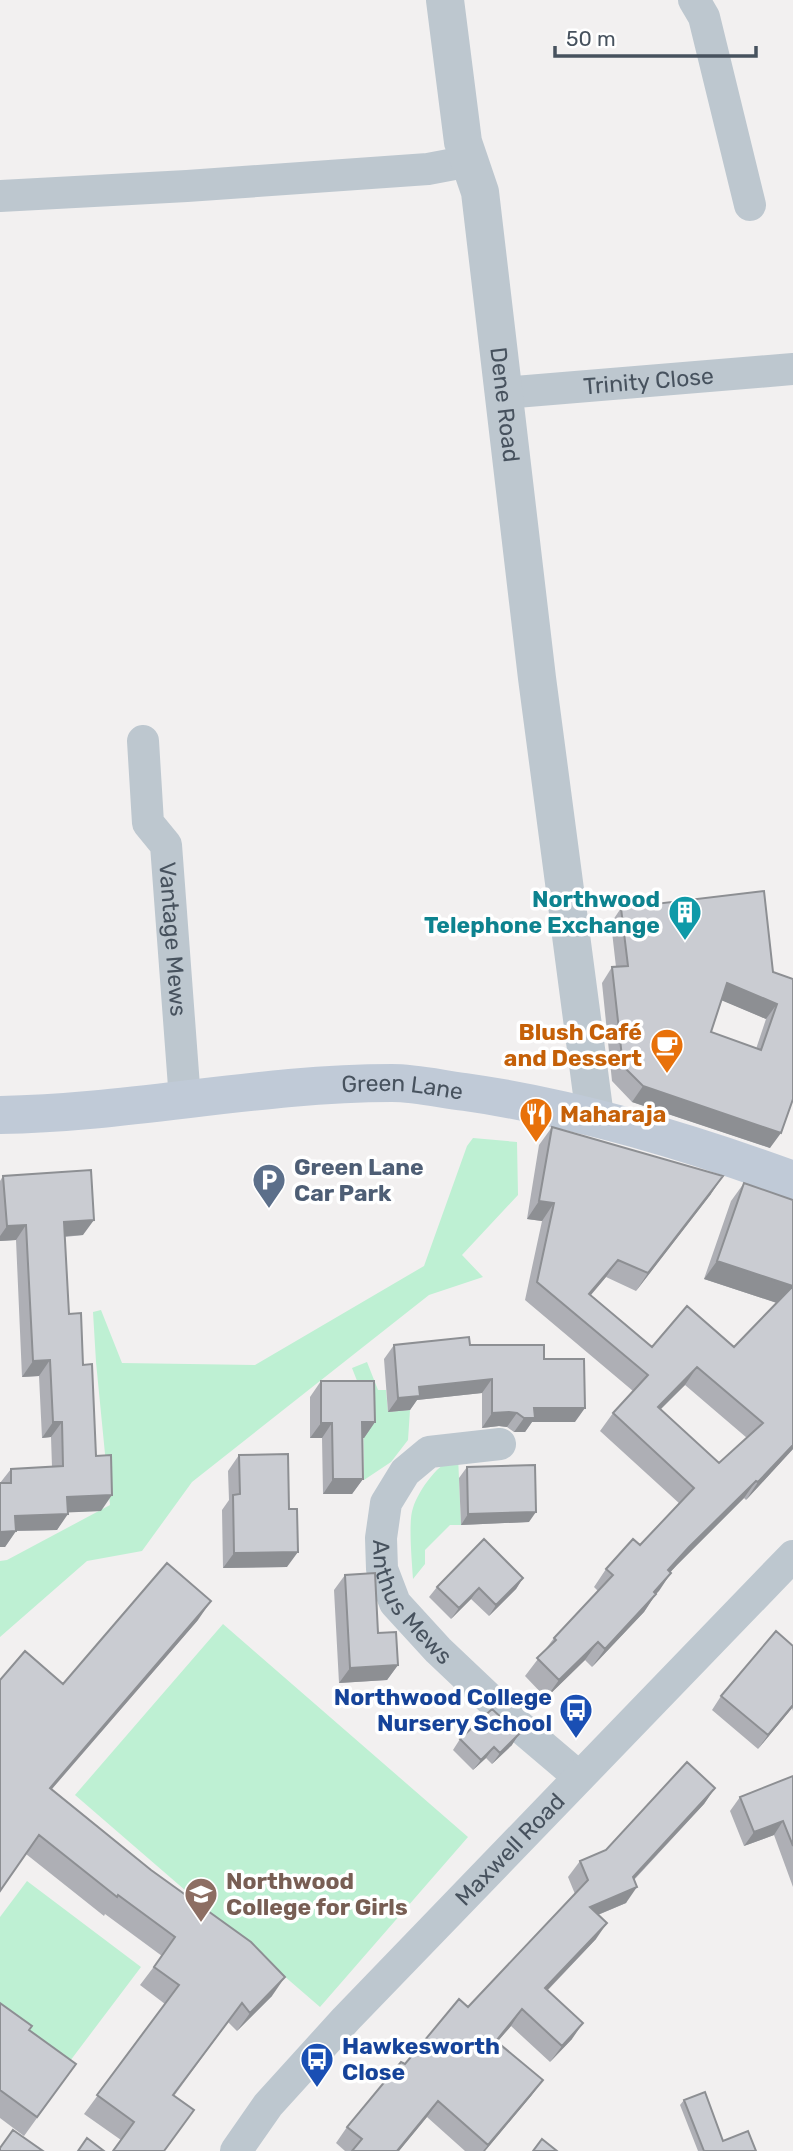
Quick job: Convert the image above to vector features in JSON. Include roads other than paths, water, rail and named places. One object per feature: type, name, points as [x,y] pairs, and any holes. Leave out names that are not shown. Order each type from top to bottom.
[{"type":"main road","name":"Green Lane","points":[[0,1115],[185,1100],[306,1085],[395,1083],[505,1098],[595,1117],[751,1164],[790,1171]]},
{"type":"street","name":"Dene Road","points":[[445,0],[463,142],[480,192],[537,678],[595,1117]]},
{"type":"street","points":[[694,0],[704,17],[750,205]]},
{"type":"street","points":[[0,196],[187,187],[414,170],[470,162]]},
{"type":"street","name":"Trinity Close","points":[[504,393],[793,369]]},
{"type":"street","name":"Vantage Mews","points":[[143,741],[148,824],[166,845],[185,1100]]},
{"type":"street","name":"Anthus Mews","points":[[500,1444],[429,1452],[405,1472],[386,1503],[382,1569],[395,1603],[438,1650],[513,1721],[579,1777]]},
{"type":"street","name":"Maxwell Road","points":[[236,2151],[268,2105],[313,2056],[793,1556]]},
{"type":"place","name":"Northwood Telephone Exchange","points":[[685,942]]},
{"type":"place","name":"Blush Café and Dessert","points":[[667,1075]]},
{"type":"place","name":"Maharaja","points":[[536,1144]]},
{"type":"place","name":"Green Lane Car Park","points":[[269,1210]]},
{"type":"place","name":"Northwood College Nursery School","points":[[576,1740]]},
{"type":"place","name":"Northwood College for Girls","points":[[201,1924]]},
{"type":"place","name":"Hawkesworth Close","points":[[317,2089]]}]
